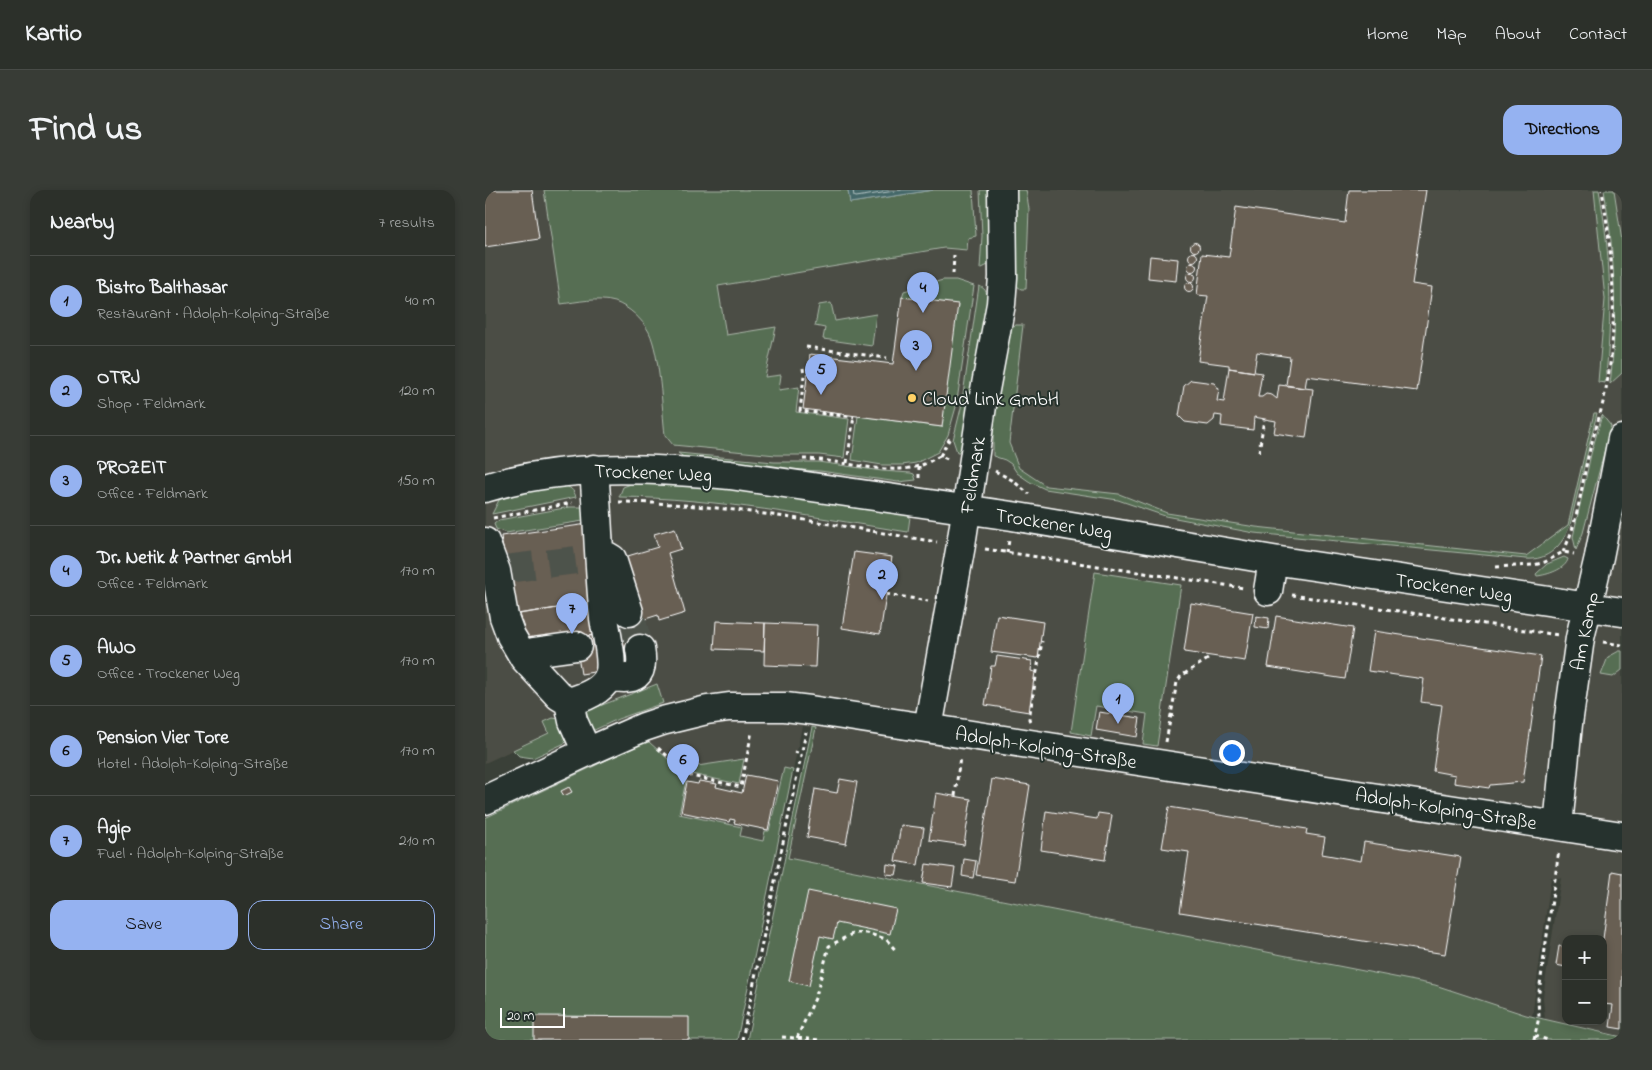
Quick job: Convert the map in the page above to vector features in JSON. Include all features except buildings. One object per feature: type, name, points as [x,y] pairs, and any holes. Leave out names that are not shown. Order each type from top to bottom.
[{"type":"street","name":"Feldmark","points":[[927,728],[951,605],[982,406],[1001,304],[1003,276],[1002,190]]},
{"type":"street","name":"Am Kamp","points":[[1558,826],[1568,724],[1580,638],[1599,557],[1622,439]]},
{"type":"street","name":"Trockener Weg","points":[[485,488],[517,479],[560,471],[594,469],[730,475],[967,509],[1273,560],[1622,612]]},
{"type":"street","points":[[569,702],[582,698],[604,684],[609,676],[611,667],[593,644],[597,502],[594,469]]},
{"type":"street","points":[[488,530],[501,570],[504,617],[511,636],[524,658],[559,696],[569,702],[573,721],[587,752]]},
{"type":"street","points":[[596,557],[607,556],[611,559],[629,612]]},
{"type":"street","points":[[1268,591],[1273,560]]},
{"type":"street","points":[[524,658],[533,652],[593,644]]},
{"type":"street","points":[[609,676],[627,678],[639,673],[642,668],[640,649]]},
{"type":"street","name":"Adolph-Kolping-Straße","points":[[485,800],[644,727],[707,710],[754,706],[810,710],[1622,836]]},
{"type":"path","points":[[1563,552],[1570,539],[1607,383],[1609,366],[1613,327],[1613,290],[1608,230],[1601,190]]},
{"type":"path","points":[[953,274],[954,255]]},
{"type":"path","points":[[806,347],[887,358]]},
{"type":"path","points":[[803,368],[805,375],[799,411],[854,416],[847,463]]},
{"type":"path","points":[[1259,452],[1264,419]]},
{"type":"path","points":[[940,456],[946,447],[953,427]]},
{"type":"path","points":[[919,466],[919,479]]},
{"type":"path","points":[[488,530],[570,503],[659,503],[720,508],[1622,645]]},
{"type":"path","points":[[911,537],[912,529]]},
{"type":"path","points":[[1007,552],[1009,537]]},
{"type":"path","points":[[1533,574],[1534,565]]},
{"type":"path","points":[[886,594],[951,605]]},
{"type":"path","points":[[1029,744],[1032,727],[1029,719],[1042,641]]},
{"type":"path","points":[[1162,765],[1175,688],[1181,676],[1210,656]]},
{"type":"path","points":[[644,727],[648,739],[687,774],[741,787],[753,725],[754,706]]},
{"type":"path","points":[[742,1040],[810,710]]},
{"type":"path","points":[[1170,715],[1176,716]]},
{"type":"path","points":[[955,796],[964,734]]},
{"type":"path","points":[[793,752],[802,754]]},
{"type":"path","points":[[1548,1040],[1535,1038],[1539,1016],[1538,999],[1561,841],[1558,826]]},
{"type":"path","points":[[797,1038],[816,996],[829,946],[854,933],[866,933],[886,939],[897,952]]},
{"type":"path","points":[[782,1037],[821,1040]]},
{"type":"shaded area","points":[[485,190],[1622,190],[1622,1037],[1568,1025],[1607,1025],[1607,935],[1562,935],[1562,1024],[1545,1020],[1543,997],[1561,878],[1551,877],[1532,1017],[1014,902],[788,858],[815,728],[802,726],[775,860],[562,801],[534,740],[485,763]]},
{"type":"green space","points":[[544,190],[848,190],[850,203],[933,190],[973,190],[976,236],[968,238],[967,250],[944,248],[718,286],[726,335],[776,327],[765,377],[781,375],[779,390],[799,387],[796,412],[849,419],[844,458],[819,455],[776,455],[673,445],[665,435],[656,354],[649,332],[643,323],[630,310],[615,302],[595,300],[561,304]]},
{"type":"green space","points":[[980,190],[990,190],[990,264],[980,269],[982,236]]},
{"type":"green space","points":[[1011,190],[1026,190],[1029,209],[1026,289],[1021,289],[1013,283]]},
{"type":"green space","points":[[1594,190],[1599,190],[1608,263],[1610,310],[1605,383],[1598,382],[1605,299]]},
{"type":"green space","points":[[1604,190],[1614,190],[1622,241],[1622,373],[1610,384],[1615,311],[1611,239]]},
{"type":"green space","points":[[943,280],[956,280],[974,286],[956,407],[948,435],[938,452],[916,463],[882,465],[852,460],[858,416],[942,427],[902,297],[904,291]]},
{"type":"green space","points":[[979,286],[986,292],[988,303],[964,440],[959,452],[957,452],[953,440],[961,408]]},
{"type":"green space","points":[[831,303],[835,321],[876,314],[872,346],[823,339],[825,328],[815,326],[819,305]]},
{"type":"green space","points":[[1023,325],[1009,443],[1019,468],[1046,486],[1119,494],[1167,513],[1256,527],[1526,556],[1568,525],[1594,413],[1597,413],[1570,525],[1563,539],[1554,550],[1541,557],[1526,559],[1254,533],[1165,516],[1118,500],[1045,489],[1017,473],[1011,464],[1005,460],[993,456],[993,409],[1005,335],[1011,327]]},
{"type":"green space","points":[[1602,415],[1611,426],[1583,533],[1576,550],[1573,537],[1591,454]]},
{"type":"green space","points":[[678,453],[774,462],[818,462],[911,473],[914,474],[916,480],[898,482],[820,471],[689,461]]},
{"type":"green space","points":[[639,481],[730,488],[905,514],[910,517],[908,532],[728,505],[656,498],[619,497],[623,487]]},
{"type":"green space","points":[[563,485],[571,489],[576,497],[492,514],[499,500],[505,496]]},
{"type":"green space","points":[[570,507],[582,507],[585,514],[583,521],[506,533],[496,529],[494,524],[499,520]]},
{"type":"green space","points":[[1564,557],[1568,559],[1567,563],[1560,569],[1537,576],[1536,574],[1547,564]]},
{"type":"green space","points":[[1095,572],[1181,585],[1157,746],[1143,744],[1147,714],[1096,706],[1091,736],[1071,732]]},
{"type":"green space","points":[[1622,651],[1622,670],[1613,677],[1601,675],[1608,657]]},
{"type":"green space","points":[[657,684],[663,703],[618,719],[590,732],[584,712]]},
{"type":"green space","points":[[553,718],[559,719],[568,736],[567,742],[533,758],[519,756],[513,750],[549,733],[544,722]]},
{"type":"green space","points":[[812,727],[816,728],[788,858],[1435,985],[1526,1015],[1562,1023],[1562,1025],[1622,1037],[1622,1040],[747,1040]]},
{"type":"green space","points":[[649,742],[687,776],[679,814],[742,827],[740,836],[763,841],[765,831],[769,831],[784,768],[793,770],[737,1040],[485,1040],[485,818],[636,746]]},
{"type":"green space","points":[[744,759],[739,784],[691,774],[684,768]]},
{"type":"water","points":[[848,190],[933,190],[850,203]]},
{"type":"tunnel","points":[[506,569],[592,558]]},
{"type":"tunnel","points":[[629,612],[640,649]]},
{"type":"place","name":"Dr. Netik & Partner GmbH","points":[[923,313]]},
{"type":"place","name":"PROZEIT","points":[[916,371]]},
{"type":"place","name":"AWO","points":[[821,395]]},
{"type":"place","name":"Cloud Link GmbH","points":[[912,398]]},
{"type":"place","name":"OTRJ","points":[[882,600]]},
{"type":"place","name":"Agip","points":[[572,634]]},
{"type":"place","name":"Bistro Balthasar","points":[[1118,724]]},
{"type":"place","name":"Pension Vier Tore","points":[[683,785]]}]
